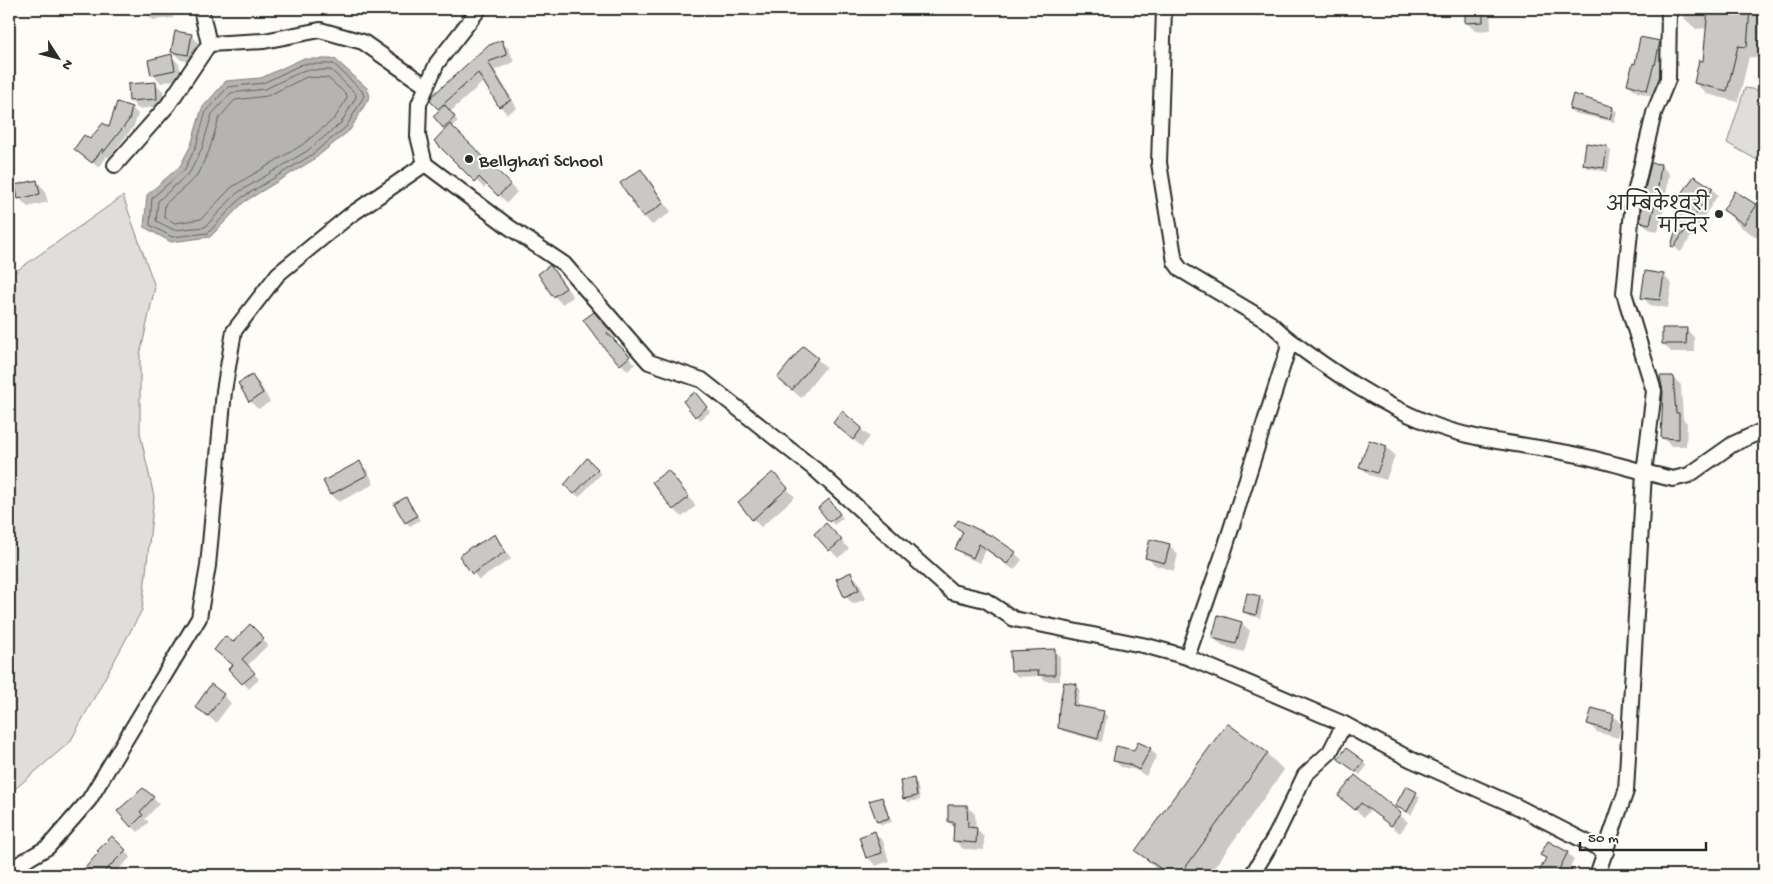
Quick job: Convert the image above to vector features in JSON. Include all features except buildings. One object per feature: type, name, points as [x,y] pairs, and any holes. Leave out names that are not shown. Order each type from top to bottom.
[{"type":"street","points":[[115,165],[168,105],[209,44],[201,9]]},
{"type":"street","points":[[479,9],[437,63],[419,104],[418,136],[425,164],[509,227],[564,264],[649,362],[702,380],[817,471],[952,592],[985,600],[1014,619],[1147,646],[1187,657],[1344,724],[1410,759],[1518,807],[1606,852]]},
{"type":"street","points":[[1164,9],[1159,163],[1175,262],[1181,270],[1270,323],[1337,375],[1382,402],[1428,423],[1472,437],[1577,455],[1673,479],[1689,475],[1733,444],[1764,430]]},
{"type":"street","points":[[1598,875],[1626,791],[1644,473],[1654,391],[1624,293],[1634,201],[1654,113],[1668,79],[1669,9]]},
{"type":"street","points":[[209,44],[264,41],[320,30],[363,42],[426,86]]},
{"type":"street","points":[[9,870],[48,847],[89,800],[199,618],[208,566],[224,391],[234,331],[278,274],[350,216],[425,164]]},
{"type":"street","points":[[1187,657],[1224,551],[1288,349],[1287,338]]},
{"type":"street","points":[[1252,875],[1276,835],[1305,775],[1330,752],[1344,724]]},
{"type":"shaded area","points":[[1745,88],[1764,91],[1764,164],[1727,143]]},
{"type":"shaded area","points":[[123,196],[155,287],[140,355],[140,433],[154,497],[142,610],[70,742],[9,794],[9,276]]},
{"type":"water","points":[[302,59],[335,59],[367,88],[370,96],[350,130],[313,160],[244,202],[210,237],[171,242],[144,227],[147,195],[180,166],[191,145],[202,108],[226,81],[261,78]]},
{"type":"place","name":"Bellghari School","points":[[469,159]]},
{"type":"place","name":"अम्बिकेश्‍वरी मन्दिर","points":[[1719,214]]}]
